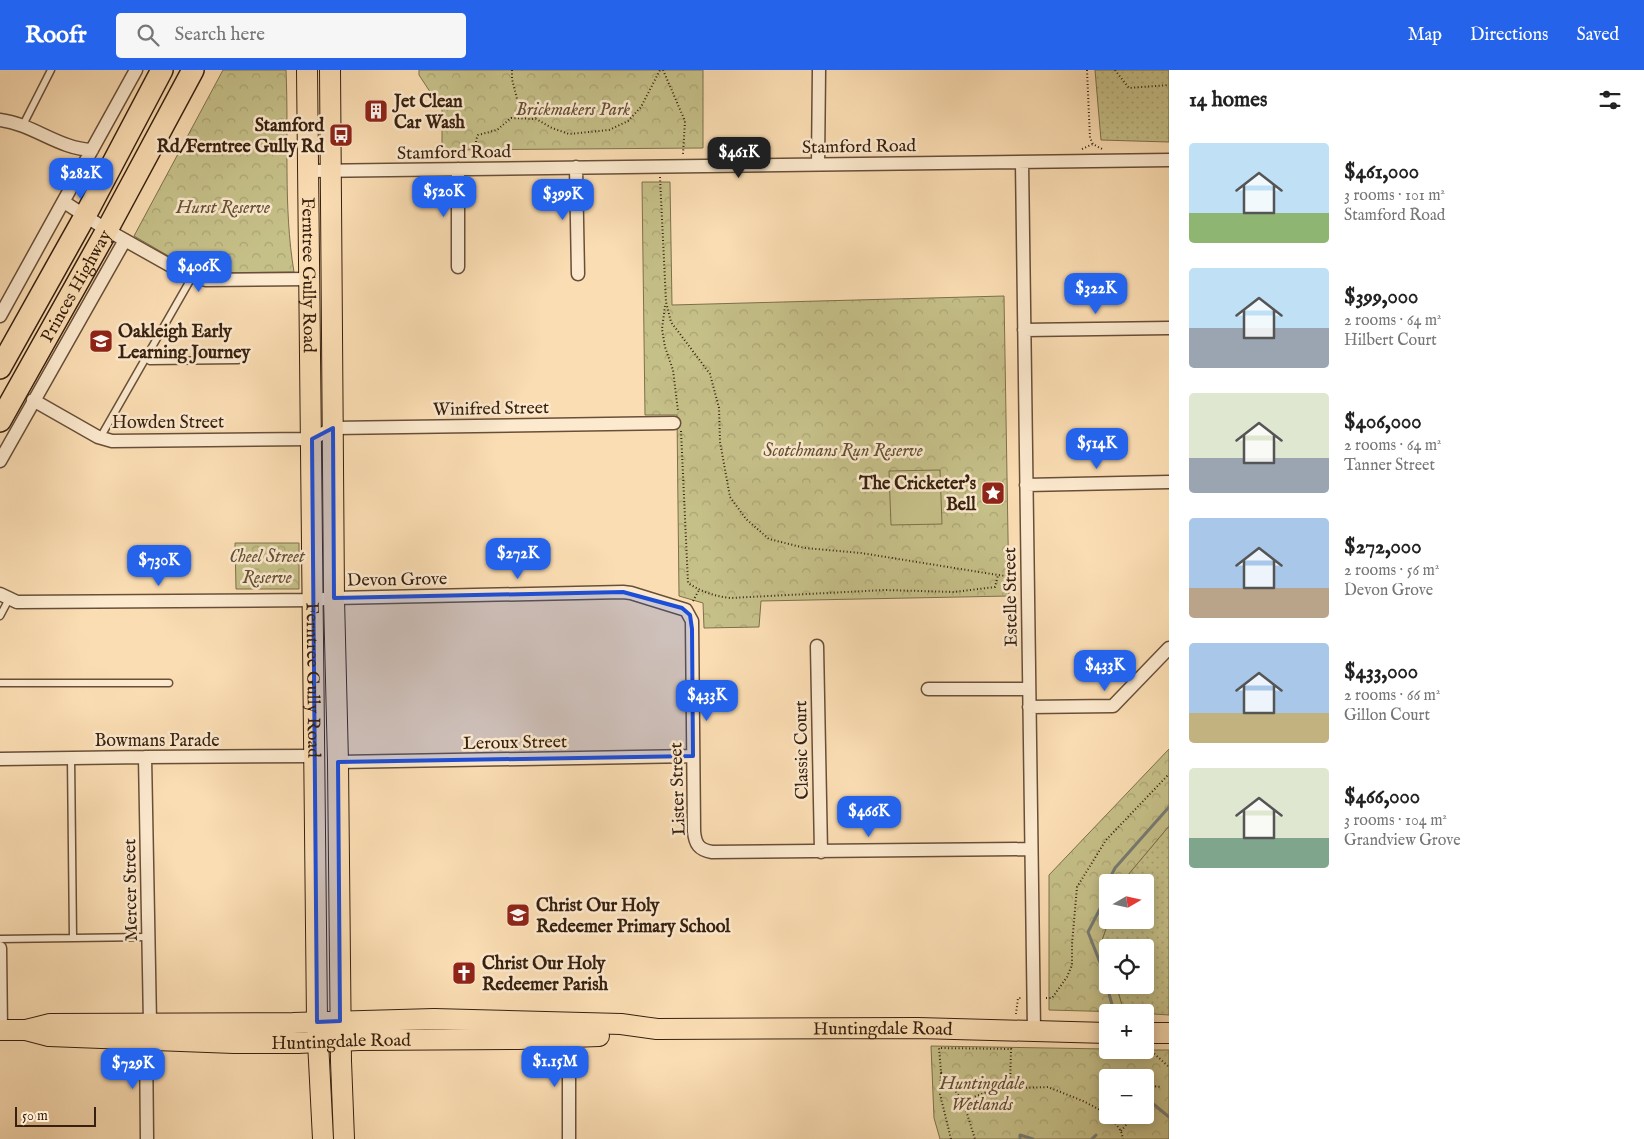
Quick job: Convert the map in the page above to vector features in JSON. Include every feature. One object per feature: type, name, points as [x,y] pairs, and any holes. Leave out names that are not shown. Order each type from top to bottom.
[{"type":"highway","name":"Princes Highway","points":[[0,368],[85,216],[162,70]]},
{"type":"highway","name":"Princes Highway","points":[[0,421],[107,230],[193,70]]},
{"type":"main road","name":"Ferntree Gully Road","points":[[307,70],[314,600],[313,756],[318,1032],[323,1139]]},
{"type":"main road","name":"Ferntree Gully Road","points":[[330,70],[334,598],[338,762],[340,1031],[344,1139]]},
{"type":"main road","name":"Huntingdale Road","points":[[1,1030],[26,1030],[50,1024],[148,1032],[340,1031],[518,1039],[569,1030],[632,1034],[657,1029],[918,1028],[1012,1040],[1034,1032],[1099,1033]]},
{"type":"main road","points":[[1154,1038],[1169,1033]]},
{"type":"street","points":[[0,316],[136,70]]},
{"type":"street","points":[[818,164],[819,70]]},
{"type":"street","points":[[0,120],[23,125],[77,149],[92,150]]},
{"type":"street","points":[[54,140],[75,154],[84,165]]},
{"type":"street","name":"Stamford Road","points":[[309,171],[1169,160]]},
{"type":"street","name":"Estelle Street","points":[[1022,162],[1034,1032]]},
{"type":"street","points":[[576,168],[578,274]]},
{"type":"street","points":[[458,169],[458,267]]},
{"type":"street","points":[[64,202],[107,230],[192,277],[206,280],[310,279]]},
{"type":"street","points":[[0,461],[125,240]]},
{"type":"street","points":[[1024,330],[1169,328]]},
{"type":"street","name":"Howden Street","points":[[33,400],[100,438],[112,441],[312,439]]},
{"type":"street","name":"Winifred Street","points":[[312,439],[333,428],[678,420]]},
{"type":"street","points":[[1026,485],[1169,482]]},
{"type":"street","name":"Devon Grove","points":[[4,597],[17,602],[314,600],[624,592],[682,608],[688,612]]},
{"type":"street","name":"Lister Street","points":[[688,612],[692,621],[694,831],[697,846],[706,852],[821,852]]},
{"type":"street","name":"Classic Court","points":[[817,646],[821,852]]},
{"type":"street","points":[[1029,707],[1113,706],[1169,648]]},
{"type":"street","points":[[928,689],[1029,689]]},
{"type":"street","name":"Bowmans Parade","points":[[0,759],[313,756]]},
{"type":"street","name":"Leroux Street","points":[[338,762],[693,756]]},
{"type":"street","name":"Mercer Street","points":[[145,757],[148,937],[147,1139]]},
{"type":"street","points":[[821,852],[1031,849]]},
{"type":"street","points":[[0,948],[1,1030]]},
{"type":"street","points":[[569,1030],[569,1139]]},
{"type":"lane","points":[[23,125],[51,70]]},
{"type":"lane","points":[[100,438],[192,277]]},
{"type":"lane","points":[[146,358],[150,361],[238,360]]},
{"type":"lane","points":[[0,616],[4,597]]},
{"type":"lane","points":[[0,683],[169,683]]},
{"type":"lane","points":[[71,758],[73,938]]},
{"type":"lane","points":[[0,939],[148,937]]},
{"type":"path","points":[[512,70],[512,79],[518,104],[531,112],[536,118],[568,134],[609,130],[628,121],[641,107],[661,70]]},
{"type":"path","points":[[661,70],[685,121],[683,166]]},
{"type":"path","points":[[1087,70],[1090,138],[1093,144],[1104,150]]},
{"type":"path","points":[[1115,70],[1129,88],[1169,85]]},
{"type":"path","points":[[477,169],[476,140],[478,135],[497,130],[511,118],[536,118]]},
{"type":"path","points":[[660,166],[666,302],[662,329],[665,347],[673,370],[688,583],[714,596],[730,598],[884,590],[954,592],[995,587],[998,575]]},
{"type":"path","points":[[666,302],[671,322],[710,374],[719,408],[720,442],[730,497],[746,519],[769,539],[805,548],[861,553],[998,575],[1028,577]]},
{"type":"path","points":[[1010,1088],[1012,1040],[1018,998],[1052,998],[1067,977],[1072,965],[1077,887],[1106,840],[1169,774]]},
{"type":"path","points":[[951,1139],[940,1094],[940,1048],[1012,1040]]},
{"type":"path","points":[[1154,1049],[1169,1067]]},
{"type":"path","points":[[941,1072],[963,1101],[975,1139]]},
{"type":"path","points":[[1154,1086],[1162,1087]]},
{"type":"path","points":[[963,1101],[995,1089],[1048,1087],[1099,1109]]},
{"type":"path","points":[[1116,1124],[1121,1131],[1122,1139]]},
{"type":"path","points":[[1121,1131],[1127,1124]]},
{"type":"highlighted area","points":[[333,428],[334,598],[623,592],[682,608],[690,615],[692,629],[693,756],[338,762],[340,1021],[317,1022],[312,439]]},
{"type":"green space","name":"Hurst Reserve","points":[[223,70],[286,70],[287,197],[294,272],[198,273],[134,236]]},
{"type":"green space","name":"Brickmakers Park","points":[[419,70],[703,70],[703,148],[442,150],[442,110],[419,75]]},
{"type":"green space","points":[[1095,70],[1169,70],[1169,142],[1101,140]]},
{"type":"green space","name":"Scotchmans Run Reserve","points":[[642,182],[670,182],[672,305],[1004,296],[1009,596],[761,601],[759,627],[704,628],[703,603],[679,596],[677,415],[645,415]]},
{"type":"green space","points":[[940,470],[942,524],[891,525],[889,471]]},
{"type":"green space","name":"Cheel Street Reserve","points":[[235,543],[299,543],[299,589],[236,589]]},
{"type":"green space","points":[[1169,749],[1169,826],[1129,874],[1099,874],[1099,929],[1106,929],[1102,939],[1099,939],[1099,994],[1119,994],[1122,1004],[1099,1004],[1099,1011],[1049,1010],[1049,875]]},
{"type":"green space","points":[[1169,826],[1169,1015],[1154,1014],[1154,1004],[1122,1004],[1119,994],[1154,994],[1154,939],[1102,939],[1106,929],[1154,929],[1154,874],[1129,874]]},
{"type":"green space","name":"Huntingdale Wetlands","points":[[931,1046],[1099,1049],[1099,1059],[1154,1059],[1154,1050],[1169,1050],[1169,1139],[940,1139],[934,1118]]},
{"type":"waterway","points":[[1112,874],[1115,868],[1169,807]]},
{"type":"waterway","points":[[1099,911],[1088,932],[1101,965],[1112,1004]]},
{"type":"waterway","points":[[1154,1104],[1169,1117]]},
{"type":"waterway","points":[[1020,1139],[1020,1135],[1033,1139]]},
{"type":"waterway","points":[[1092,1139],[1096,1135]]},
{"type":"place","name":"Jet Clean Car Wash","points":[[376,111]]},
{"type":"place","name":"Stamford Rd/Ferntree Gully Rd","points":[[341,135]]},
{"type":"place","name":"Oakleigh Early Learning Journey","points":[[101,341]]},
{"type":"place","name":"The Cricketer's Bell","points":[[993,493]]},
{"type":"place","name":"Christ Our Holy Redeemer Primary School","points":[[518,915]]},
{"type":"place","name":"Christ Our Holy Redeemer Parish","points":[[464,973]]}]
